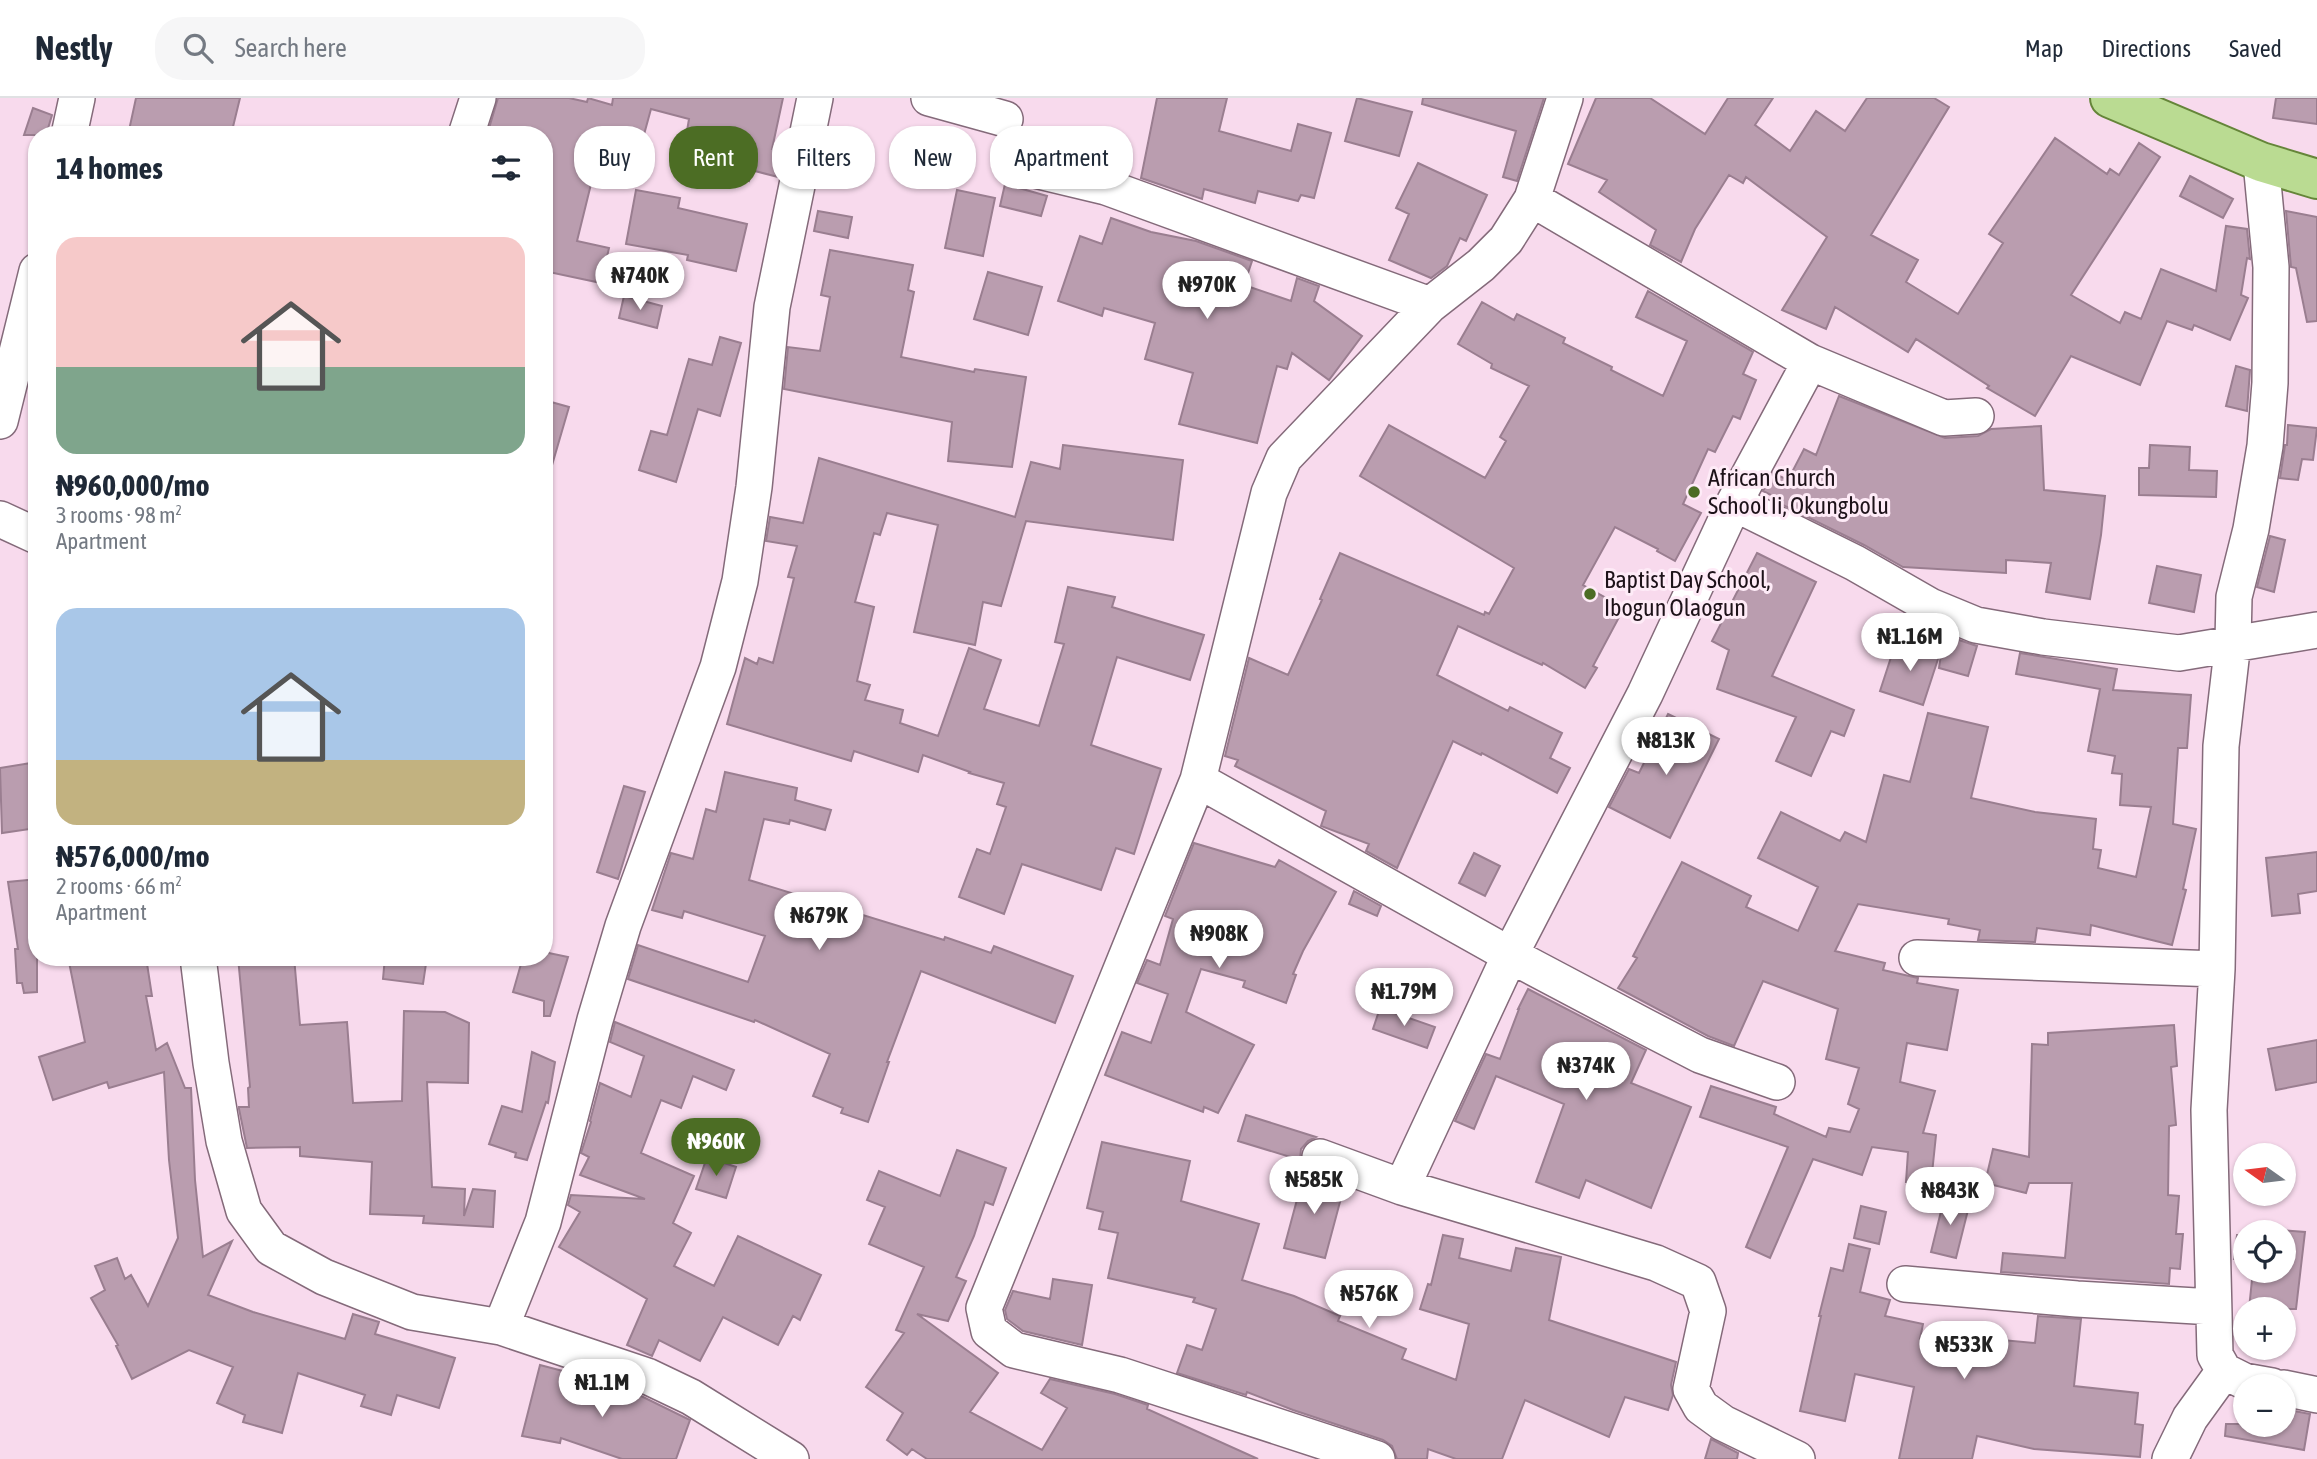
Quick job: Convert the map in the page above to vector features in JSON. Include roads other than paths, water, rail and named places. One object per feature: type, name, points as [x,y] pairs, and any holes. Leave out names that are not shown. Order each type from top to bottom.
[{"type":"main road","points":[[2110,98],[2261,162],[2317,179]]},
{"type":"street","points":[[71,126],[77,98]]},
{"type":"street","points":[[469,126],[478,98]]},
{"type":"street","points":[[501,1327],[543,1222],[594,1020],[623,926],[718,667],[740,581],[754,487],[772,307],[815,98]]},
{"type":"street","points":[[929,98],[1005,119]]},
{"type":"street","points":[[1377,1459],[1120,1375],[1014,1350],[989,1331],[984,1308],[1198,780],[1269,493],[1284,458],[1430,305],[1481,265],[1506,240],[1532,199],[1565,98]]},
{"type":"street","points":[[2233,1375],[2224,1371],[2215,1355],[2209,1110],[2217,969],[2221,746],[2233,642],[2234,597],[2252,529],[2265,446],[2270,383],[2271,267],[2261,162]]},
{"type":"street","points":[[1111,189],[1430,305]]},
{"type":"street","points":[[1532,199],[1810,362],[1944,418],[1976,416]]},
{"type":"street","points":[[0,421],[28,307]]},
{"type":"street","points":[[1402,1187],[1510,955],[1645,694],[1734,503],[1810,362]]},
{"type":"street","points":[[1734,503],[1855,563],[1930,606],[1976,625],[2043,637],[2179,653],[2317,630]]},
{"type":"street","points":[[0,519],[28,532]]},
{"type":"street","points":[[1198,780],[1510,955],[1700,1055],[1777,1082]]},
{"type":"street","points":[[1916,958],[2217,969]]},
{"type":"street","points":[[199,966],[224,1142],[244,1211],[271,1248],[324,1277],[412,1312],[501,1327],[647,1376],[691,1397],[791,1459]]},
{"type":"street","points":[[1320,1157],[1402,1187],[1656,1263],[1698,1282],[1708,1311],[1691,1390],[1701,1407],[1723,1423],[1797,1459]]},
{"type":"street","points":[[1905,1284],[2077,1299],[2213,1307]]},
{"type":"street","points":[[2170,1459],[2190,1418],[2224,1371]]},
{"type":"street","points":[[2296,1391],[2317,1395]]},
{"type":"place","name":"African Church School Ii, Okungbolu","points":[[1694,492]]},
{"type":"place","name":"Baptist Day School, Ibogun Olaogun","points":[[1590,594]]}]
